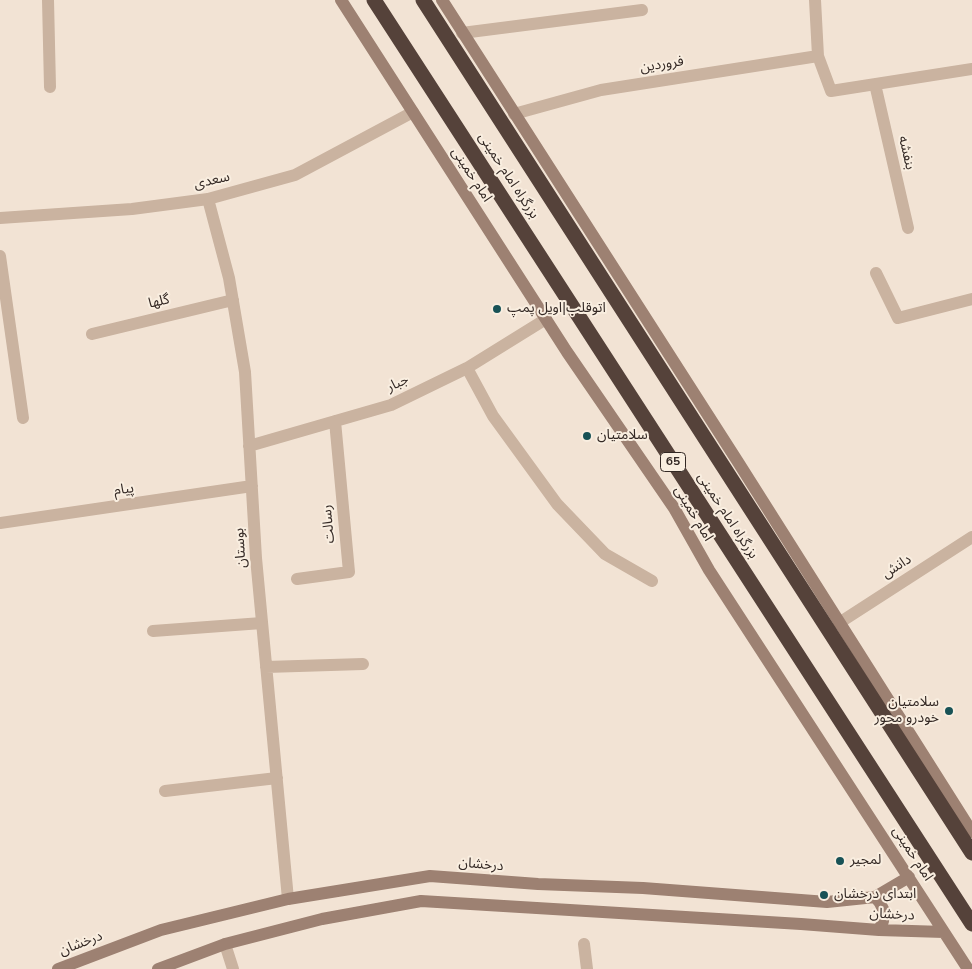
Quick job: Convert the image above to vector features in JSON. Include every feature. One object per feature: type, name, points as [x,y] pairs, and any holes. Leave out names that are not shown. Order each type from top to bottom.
[{"type":"highway","name":"بزرگراه امام خمینی","points":[[374,0],[972,924]]},
{"type":"highway","name":"بزرگراه امام خمینی","points":[[423,0],[972,853]]},
{"type":"main road","name":"امام خمینی","points":[[341,0],[572,359],[674,508],[709,570],[968,969]]},
{"type":"main road","points":[[442,0],[972,832]]},
{"type":"main road","name":"درخشان","points":[[58,969],[161,930],[288,899],[430,876],[538,884],[643,888],[827,902],[875,896],[909,877]]},
{"type":"main road","points":[[875,896],[884,910],[879,930]]},
{"type":"main road","name":"درخشان","points":[[158,969],[225,944],[322,919],[421,901],[879,930],[944,932]]},
{"type":"street","points":[[48,0],[50,88]]},
{"type":"street","points":[[815,0],[818,56],[831,91],[972,69]]},
{"type":"street","points":[[462,33],[642,10]]},
{"type":"street","name":"فروردین","points":[[514,114],[601,90],[818,56]]},
{"type":"street","name":"بنفشه","points":[[875,84],[908,228]]},
{"type":"street","name":"سعدی","points":[[0,218],[132,209],[208,199],[295,175],[414,112]]},
{"type":"street","name":"بوستان","points":[[208,199],[229,278],[245,372],[256,558],[288,899]]},
{"type":"street","points":[[0,256],[23,418]]},
{"type":"street","points":[[876,273],[898,318],[972,299]]},
{"type":"street","name":"گلها","points":[[92,334],[233,300]]},
{"type":"street","name":"جبار","points":[[249,446],[391,405],[467,368],[546,319]]},
{"type":"street","points":[[467,368],[493,416],[558,504],[605,554],[652,581]]},
{"type":"street","name":"رسالت","points":[[298,578],[349,572],[335,421]]},
{"type":"street","name":"پیام","points":[[0,523],[252,486]]},
{"type":"street","name":"دانش","points":[[839,623],[972,537]]},
{"type":"street","points":[[153,630],[262,623]]},
{"type":"street","points":[[266,667],[363,664]]},
{"type":"street","points":[[165,791],[277,778]]},
{"type":"street","points":[[225,944],[233,969]]},
{"type":"street","points":[[584,944],[587,969]]},
{"type":"place","name":"اتوقلب|اویل پمپ","points":[[497,309]]},
{"type":"place","name":"سلامتیان","points":[[587,436]]},
{"type":"place","name":"سلامتیان خودرو محور","points":[[949,711]]},
{"type":"place","name":"لمجیر","points":[[840,861]]},
{"type":"place","name":"ابتدای درخشان","points":[[824,895]]}]
